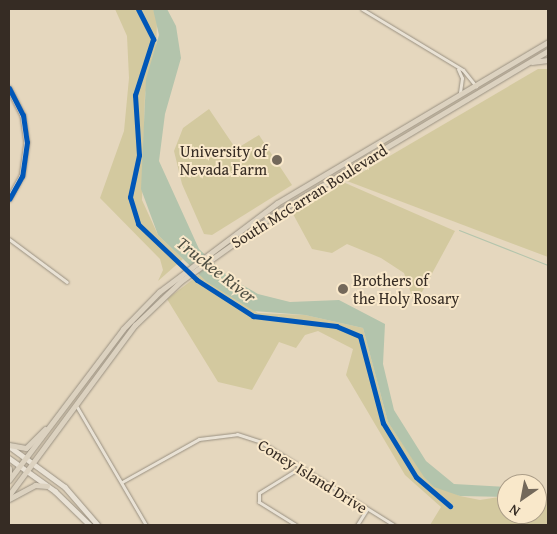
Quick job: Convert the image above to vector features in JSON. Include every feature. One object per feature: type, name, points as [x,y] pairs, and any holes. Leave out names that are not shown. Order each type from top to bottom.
[{"type":"main road","name":"South McCarran Boulevard","points":[[9,480],[134,316],[184,276],[300,190],[548,42]]},
{"type":"main road","name":"South McCarran Boulevard","points":[[217,251],[304,196],[548,51]]},
{"type":"main road","points":[[527,64],[548,60]]},
{"type":"main road","points":[[9,88],[23,114],[27,142],[24,169],[9,199]]},
{"type":"main road","points":[[300,190],[304,196]]},
{"type":"main road","name":"South McCarran Boulevard","points":[[9,497],[77,407],[135,325],[184,276]]},
{"type":"main road","points":[[9,446],[28,447],[64,408]]},
{"type":"main road","points":[[9,446],[70,492],[98,525]]},
{"type":"main road","points":[[9,458],[47,486],[90,525]]},
{"type":"main road","points":[[9,497],[35,485],[47,486]]},
{"type":"street","points":[[362,9],[455,67],[476,86]]},
{"type":"street","points":[[455,67],[462,78],[460,96]]},
{"type":"street","points":[[9,239],[67,282]]},
{"type":"street","points":[[77,407],[146,525]]},
{"type":"street","name":"Coney Island Drive","points":[[122,482],[198,439],[230,432],[254,438],[394,525]]},
{"type":"street","points":[[296,525],[258,502],[259,493],[301,467]]},
{"type":"street","points":[[357,525],[367,509]]},
{"type":"shaded area","points":[[115,9],[153,9],[157,20],[156,55],[145,94],[142,200],[158,235],[183,259],[158,281],[163,270],[160,259],[100,198],[124,131],[129,78],[127,36]]},
{"type":"shaded area","points":[[538,69],[548,69],[548,257],[347,181]]},
{"type":"shaded area","points":[[209,109],[236,149],[259,135],[292,185],[212,235],[204,234],[182,184],[174,151],[183,128]]},
{"type":"shaded area","points":[[343,182],[455,231],[415,305],[404,273],[381,258],[347,244],[332,253],[312,249],[293,214]]},
{"type":"shaded area","points":[[200,274],[258,313],[305,315],[363,328],[388,422],[428,481],[460,496],[480,500],[497,497],[497,524],[547,524],[548,494],[548,525],[430,525],[441,507],[405,475],[346,375],[353,349],[318,331],[305,335],[296,348],[279,342],[252,390],[218,382],[167,299]]},
{"type":"water","name":"Truckee River","points":[[153,9],[167,9],[176,26],[181,58],[165,114],[159,161],[199,249],[230,278],[258,294],[290,302],[339,300],[385,324],[383,364],[394,410],[426,461],[454,484],[497,486],[497,497],[460,496],[434,487],[424,477],[388,422],[363,328],[305,315],[254,311],[207,282],[158,235],[141,189],[146,79],[159,35]]},
{"type":"waterway","points":[[459,230],[548,265]]},
{"type":"cycle path","points":[[138,9],[153,39],[135,95],[139,155],[130,197],[138,224],[197,280],[253,316],[336,326],[360,336],[383,423],[416,477],[450,506]]},
{"type":"cycle path","points":[[9,88],[23,115],[27,142],[22,176],[9,199]]},
{"type":"place","name":"University of Nevada Farm","points":[[277,160]]},
{"type":"place","name":"Brothers of the Holy Rosary","points":[[343,289]]}]
